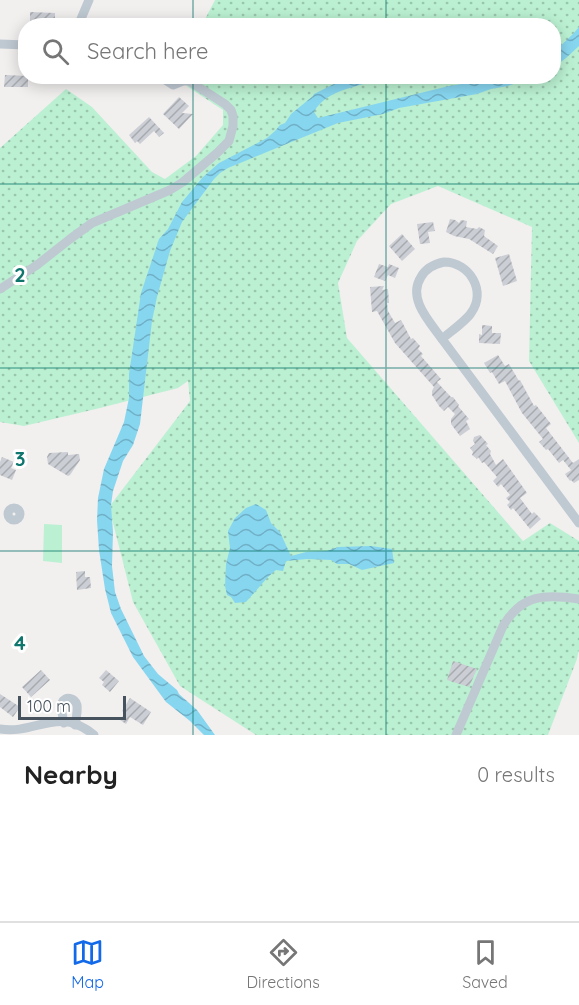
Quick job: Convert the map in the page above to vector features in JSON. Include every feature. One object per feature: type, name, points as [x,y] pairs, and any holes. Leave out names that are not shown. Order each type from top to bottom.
[{"type":"street","points":[[84,18],[90,0]]},
{"type":"street","points":[[0,44],[18,45]]},
{"type":"street","points":[[0,289],[37,266],[92,223],[170,190],[183,182],[229,141],[233,126],[231,110],[194,84]]},
{"type":"street","points":[[442,339],[471,314],[477,295],[475,282],[467,271],[449,262],[438,263],[426,269],[419,279],[416,292],[422,310],[442,339],[579,523]]},
{"type":"street","points":[[456,735],[510,614],[530,600],[546,597],[579,599]]},
{"type":"street","points":[[64,723],[62,703],[69,698],[76,703],[75,725]]},
{"type":"street","points":[[5,732],[28,734],[51,725],[64,723],[87,729],[94,735]]},
{"type":"green space","points":[[215,0],[579,0],[579,443],[529,361],[532,227],[438,186],[391,204],[357,241],[338,283],[347,338],[523,541],[550,523],[579,541],[579,649],[548,735],[256,735],[180,686],[133,602],[109,507],[190,401],[188,381],[178,388],[24,426],[0,422],[0,148],[66,89],[92,107],[152,172],[165,179],[196,156],[223,125],[223,110],[185,84],[561,84],[561,18],[206,18]]},
{"type":"green space","points":[[44,524],[62,525],[62,563],[43,561]]},
{"type":"water","points":[[579,27],[579,46],[561,62],[561,45]]},
{"type":"water","points":[[334,84],[362,84],[327,98],[314,112],[318,118],[449,86],[513,84],[477,94],[399,108],[383,114],[338,123],[228,168],[214,179],[182,222],[170,251],[152,321],[140,424],[133,445],[123,461],[113,491],[111,505],[112,566],[115,592],[121,609],[144,656],[158,674],[197,710],[215,735],[204,735],[166,702],[133,657],[111,613],[99,550],[98,498],[104,469],[124,422],[129,398],[129,374],[141,293],[159,239],[168,229],[182,202],[203,177],[219,163],[267,138],[314,94]]},
{"type":"water","points":[[256,504],[266,510],[271,523],[280,532],[291,556],[306,552],[327,551],[338,547],[371,546],[392,549],[394,563],[362,570],[349,564],[337,564],[331,560],[286,561],[283,571],[276,570],[246,602],[235,603],[227,595],[225,586],[226,564],[230,548],[228,531],[235,518],[246,508]]},
{"type":"building","points":[[30,12],[55,13],[55,18],[30,18]]},
{"type":"building","points":[[5,75],[18,76],[18,84],[28,84],[28,87],[4,87]]},
{"type":"building","points":[[179,97],[189,106],[182,113],[193,114],[179,129],[163,114]]},
{"type":"building","points":[[149,117],[164,133],[159,137],[154,131],[140,144],[137,141],[135,143],[129,135]]},
{"type":"building","points":[[450,219],[459,223],[461,220],[467,221],[466,227],[477,229],[479,227],[485,230],[484,236],[498,246],[493,254],[469,239],[446,232]]},
{"type":"building","points":[[433,222],[435,231],[428,232],[430,243],[420,244],[417,224]]},
{"type":"building","points":[[402,234],[415,249],[402,261],[389,246]]},
{"type":"building","points":[[509,254],[517,281],[503,286],[495,258]]},
{"type":"building","points":[[379,264],[388,267],[389,264],[399,268],[395,278],[388,275],[385,281],[374,277]]},
{"type":"building","points":[[384,286],[382,290],[388,289],[388,311],[395,323],[401,320],[411,339],[413,338],[420,346],[418,349],[423,354],[421,356],[441,379],[437,382],[453,397],[469,419],[466,421],[470,429],[460,436],[451,424],[451,419],[455,414],[448,407],[444,411],[439,406],[432,395],[434,387],[395,343],[377,311],[372,312],[370,287]]},
{"type":"building","points":[[482,325],[492,326],[492,333],[501,333],[500,344],[479,343]]},
{"type":"building","points":[[498,355],[505,366],[509,364],[534,406],[536,405],[551,424],[546,428],[573,463],[579,459],[579,480],[574,483],[570,481],[565,474],[571,470],[563,460],[559,463],[539,442],[543,439],[522,413],[505,381],[499,384],[492,372],[490,373],[484,363]]},
{"type":"building","points":[[480,435],[488,444],[486,445],[496,465],[503,459],[527,493],[520,498],[532,514],[534,512],[541,519],[530,529],[513,508],[511,510],[507,505],[510,502],[506,498],[510,495],[501,484],[498,487],[493,481],[497,477],[484,462],[482,463],[478,457],[477,459],[472,455],[470,448],[475,444],[474,437]]},
{"type":"building","points":[[68,452],[68,455],[79,454],[80,460],[68,476],[48,464],[47,457],[49,453]]},
{"type":"building","points":[[2,457],[14,462],[11,468],[16,470],[12,480],[0,475]]},
{"type":"building","points":[[85,571],[85,577],[90,577],[91,588],[77,590],[76,572]]},
{"type":"building","points":[[453,661],[477,669],[469,687],[447,680]]},
{"type":"building","points":[[41,670],[50,680],[31,697],[22,687]]},
{"type":"building","points":[[106,670],[119,681],[110,692],[102,685],[104,682],[99,678]]},
{"type":"building","points":[[0,694],[20,707],[13,717],[0,707]]},
{"type":"building","points":[[130,698],[151,712],[143,725],[130,717],[126,724],[120,720],[125,713],[122,711]]}]
